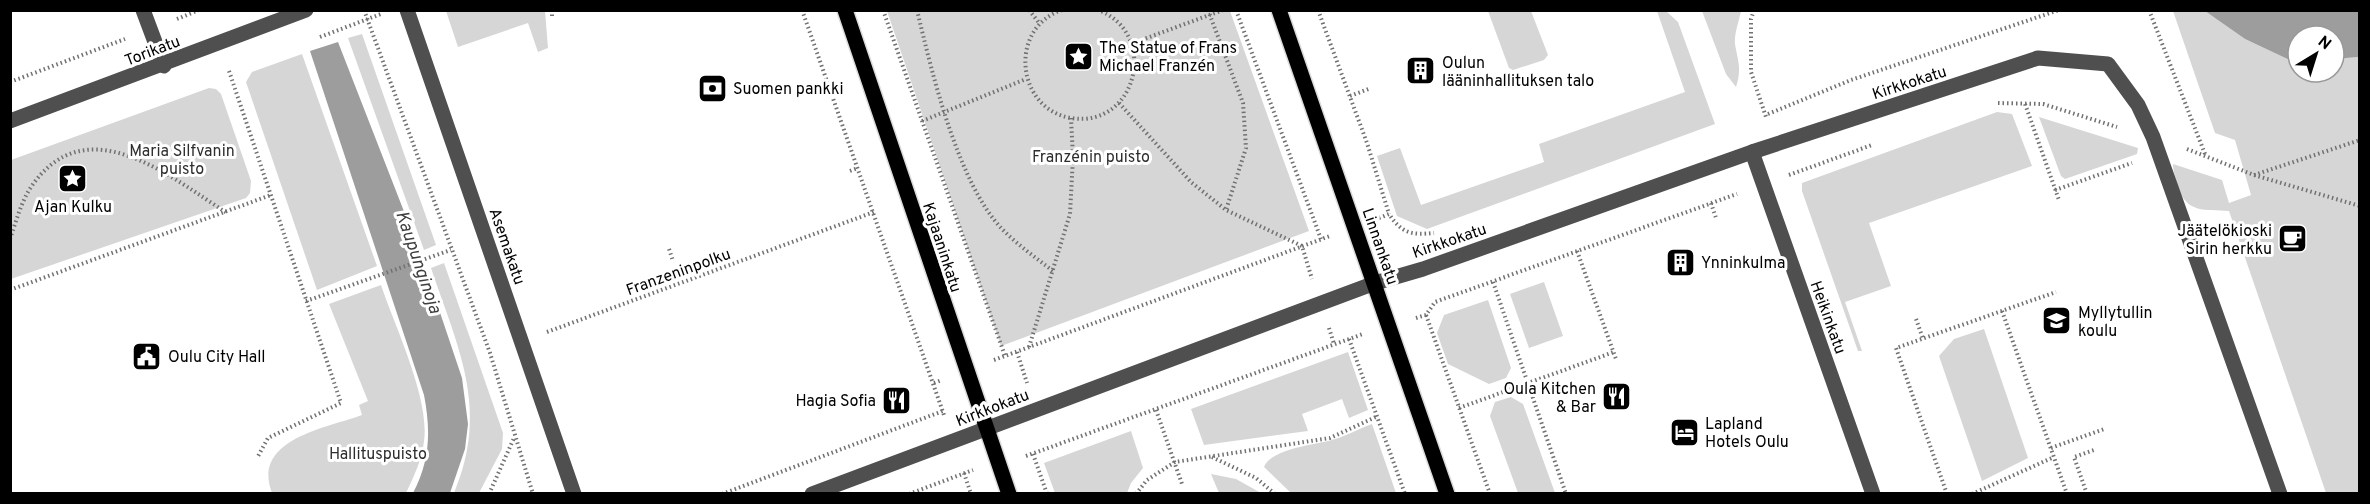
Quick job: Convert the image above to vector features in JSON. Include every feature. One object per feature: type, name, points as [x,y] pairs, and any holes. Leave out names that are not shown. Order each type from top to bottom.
[{"type":"main road","name":"Kajaaninkatu","points":[[845,10],[985,429],[1009,494]]},
{"type":"main road","name":"Linnankatu","points":[[1279,10],[1356,226],[1447,494]]},
{"type":"street","points":[[143,10],[164,66]]},
{"type":"street","name":"Torikatu","points":[[10,121],[164,66],[306,10]]},
{"type":"street","name":"Asemakatu","points":[[407,10],[574,494]]},
{"type":"street","name":"Kirkkokatu","points":[[812,494],[1375,283],[1423,269],[1752,152],[2038,58],[2108,64],[2138,105],[2153,137]]},
{"type":"street","points":[[2153,137],[2280,494]]},
{"type":"street","name":"Heikinkatu","points":[[1752,152],[1873,494]]},
{"type":"path","points":[[10,82],[198,10]]},
{"type":"path","points":[[364,10],[490,353],[514,438],[533,494]]},
{"type":"path","points":[[552,10],[552,16]]},
{"type":"path","points":[[722,494],[943,411],[802,10]]},
{"type":"path","points":[[883,10],[1005,356]]},
{"type":"path","points":[[917,10],[945,112],[977,195],[1002,230],[1053,271]]},
{"type":"path","points":[[1029,10],[1040,24]]},
{"type":"path","points":[[1062,10],[1040,24],[1031,36],[1024,64],[1026,79],[1033,93],[1043,105],[1071,118],[1089,118],[1105,113],[1119,103],[1129,90],[1135,75],[1136,59],[1133,43],[1123,27],[1109,14],[1098,10]]},
{"type":"path","points":[[1208,10],[1243,103],[1246,136],[1246,148],[1226,210]]},
{"type":"path","points":[[1133,43],[1210,17],[1223,10]]},
{"type":"path","points":[[1236,10],[1321,239]]},
{"type":"path","points":[[1318,10],[1350,96],[1389,214],[1398,227],[1411,235],[1439,232]]},
{"type":"path","points":[[1754,10],[1751,19],[1751,72],[1766,115]]},
{"type":"path","points":[[1756,119],[1851,80],[2059,10]]},
{"type":"path","points":[[2149,10],[2205,155]]},
{"type":"path","points":[[230,71],[341,403],[268,438],[257,458]]},
{"type":"path","points":[[922,121],[1026,79]]},
{"type":"path","points":[[1350,96],[1371,88]]},
{"type":"path","points":[[1119,103],[1191,182],[1226,210],[1302,246]]},
{"type":"path","points":[[1991,103],[2043,104],[2153,137],[2254,175],[2360,206]]},
{"type":"path","points":[[2025,104],[2059,200]]},
{"type":"path","points":[[1029,347],[1070,214],[1073,157],[1071,118]]},
{"type":"path","points":[[2254,175],[2360,140]]},
{"type":"path","points":[[909,494],[998,462],[1033,454],[1349,339],[1426,315],[1435,302],[1879,143]]},
{"type":"path","points":[[10,239],[31,187],[52,164],[77,152],[85,151],[103,149],[128,154],[147,162],[227,213]]},
{"type":"path","points":[[2055,190],[2158,153]]},
{"type":"path","points":[[850,171],[858,168]]},
{"type":"path","points":[[10,290],[227,213],[271,195]]},
{"type":"path","points":[[1711,203],[1716,218]]},
{"type":"path","name":"Franzeninpolku","points":[[490,353],[874,212]]},
{"type":"path","points":[[934,382],[1389,214]]},
{"type":"path","points":[[669,249],[673,261]]},
{"type":"path","points":[[306,301],[451,250]]},
{"type":"path","points":[[1577,251],[1616,359]]},
{"type":"path","points":[[1493,281],[1566,494]]},
{"type":"path","points":[[1947,494],[1896,348],[2056,291]]},
{"type":"path","points":[[2002,311],[2067,494]]},
{"type":"path","points":[[1426,315],[1490,494]]},
{"type":"path","points":[[1916,319],[1923,339]]},
{"type":"path","points":[[1349,339],[1405,494]]},
{"type":"path","points":[[1459,408],[1614,352]]},
{"type":"path","points":[[1156,410],[1182,484]]},
{"type":"path","points":[[1136,494],[1147,480],[1175,462],[1330,438],[1378,416]]},
{"type":"path","points":[[2051,448],[2104,429]]},
{"type":"path","points":[[489,494],[514,438]]},
{"type":"path","points":[[2087,494],[2074,457],[2094,450]]},
{"type":"path","points":[[1033,454],[1047,494]]},
{"type":"path","points":[[1211,457],[1257,478],[1275,494]]},
{"type":"path","points":[[1972,494],[2054,457]]},
{"type":"green space","points":[[446,11],[545,11],[548,48],[538,52],[528,23],[458,47]]},
{"type":"green space","name":"Franzénin puisto","points":[[887,11],[1230,11],[1309,231],[1001,346]]},
{"type":"green space","points":[[1488,11],[1531,11],[1548,55],[1544,60],[1513,70],[1509,68]]},
{"type":"green space","points":[[1657,11],[1666,11],[1678,22],[1715,124],[1427,229],[1397,216],[1377,156],[1400,148],[1421,205],[1544,162],[1539,144],[1685,92]]},
{"type":"green space","points":[[1702,11],[1741,11],[1735,40],[1739,70],[1736,87],[1726,74]]},
{"type":"green space","points":[[2173,11],[2205,11],[2245,39],[2286,58],[2286,84],[2346,84],[2346,58],[2359,57],[2359,493],[2326,493],[2229,211],[2205,210],[2192,206],[2186,202],[2178,187],[2173,164],[2222,180],[2229,203],[2251,195],[2235,140],[2215,133]]},
{"type":"green space","points":[[362,34],[436,245],[424,250],[348,38]]},
{"type":"green space","points":[[302,54],[377,266],[317,290],[246,82],[252,72]]},
{"type":"green space","name":"Maria Silfvanin puisto","points":[[209,88],[216,89],[221,94],[251,181],[250,193],[246,198],[11,279],[11,160]]},
{"type":"green space","points":[[1997,112],[2012,114],[2032,166],[1869,223],[1891,286],[1845,302],[1862,351],[1858,351],[1802,191],[1802,183]]},
{"type":"green space","points":[[2039,117],[2138,148],[2137,154],[2065,179],[2061,176]]},
{"type":"green space","points":[[444,263],[503,433],[502,449],[479,493],[454,493],[464,462],[469,434],[470,406],[460,352],[431,268]]},
{"type":"green space","points":[[1544,282],[1563,336],[1529,348],[1510,294]]},
{"type":"green space","name":"Hallituspuisto","points":[[381,285],[410,363],[422,405],[424,441],[417,468],[406,493],[272,493],[268,475],[272,460],[282,448],[313,431],[362,415],[359,405],[368,401],[329,304]]},
{"type":"green space","points":[[1488,300],[1511,368],[1506,378],[1489,384],[1448,364],[1437,333],[1444,315]]},
{"type":"green space","points":[[1984,329],[2028,458],[1982,481],[1939,356],[1954,339]]},
{"type":"green space","points":[[1348,352],[1368,410],[1349,418],[1342,399],[1302,414],[1308,431],[1204,445],[1191,409]]},
{"type":"green space","points":[[1511,397],[1523,404],[1555,493],[1518,493],[1490,416],[1495,402]]},
{"type":"green space","points":[[1372,424],[1396,493],[1291,493],[1264,467],[1274,456],[1282,452],[1334,440]]},
{"type":"green space","points":[[1131,431],[1143,468],[1131,483],[1127,493],[1055,493],[1044,463]]},
{"type":"green space","points":[[1211,474],[1236,479],[1261,493],[1219,493]]},
{"type":"water","points":[[2205,11],[2359,11],[2359,57],[2346,58],[2346,24],[2286,24],[2286,58],[2245,39]]},
{"type":"water","name":"Kaupunginoja","points":[[338,42],[419,250],[462,378],[468,424],[465,449],[450,493],[413,493],[423,469],[428,446],[428,421],[424,395],[310,51]]},
{"type":"place","name":"The Statue of Frans Michael Franzén","points":[[1078,56]]},
{"type":"place","name":"Oulun lääninhallituksen talo","points":[[1421,71]]},
{"type":"place","name":"Suomen pankki","points":[[712,88]]},
{"type":"place","name":"Ajan Kulku","points":[[73,178]]},
{"type":"place","name":"Jäätelökioski Sirin herkku","points":[[2293,239]]},
{"type":"place","name":"Ynninkulma","points":[[1680,262]]},
{"type":"place","name":"Myllytullin koulu","points":[[2057,321]]},
{"type":"place","name":"Oulu City Hall","points":[[147,356]]},
{"type":"place","name":"Oula Kitchen & Bar","points":[[1617,397]]},
{"type":"place","name":"Hagia Sofia","points":[[897,400]]},
{"type":"place","name":"Lapland Hotels Oulu","points":[[1684,432]]}]
